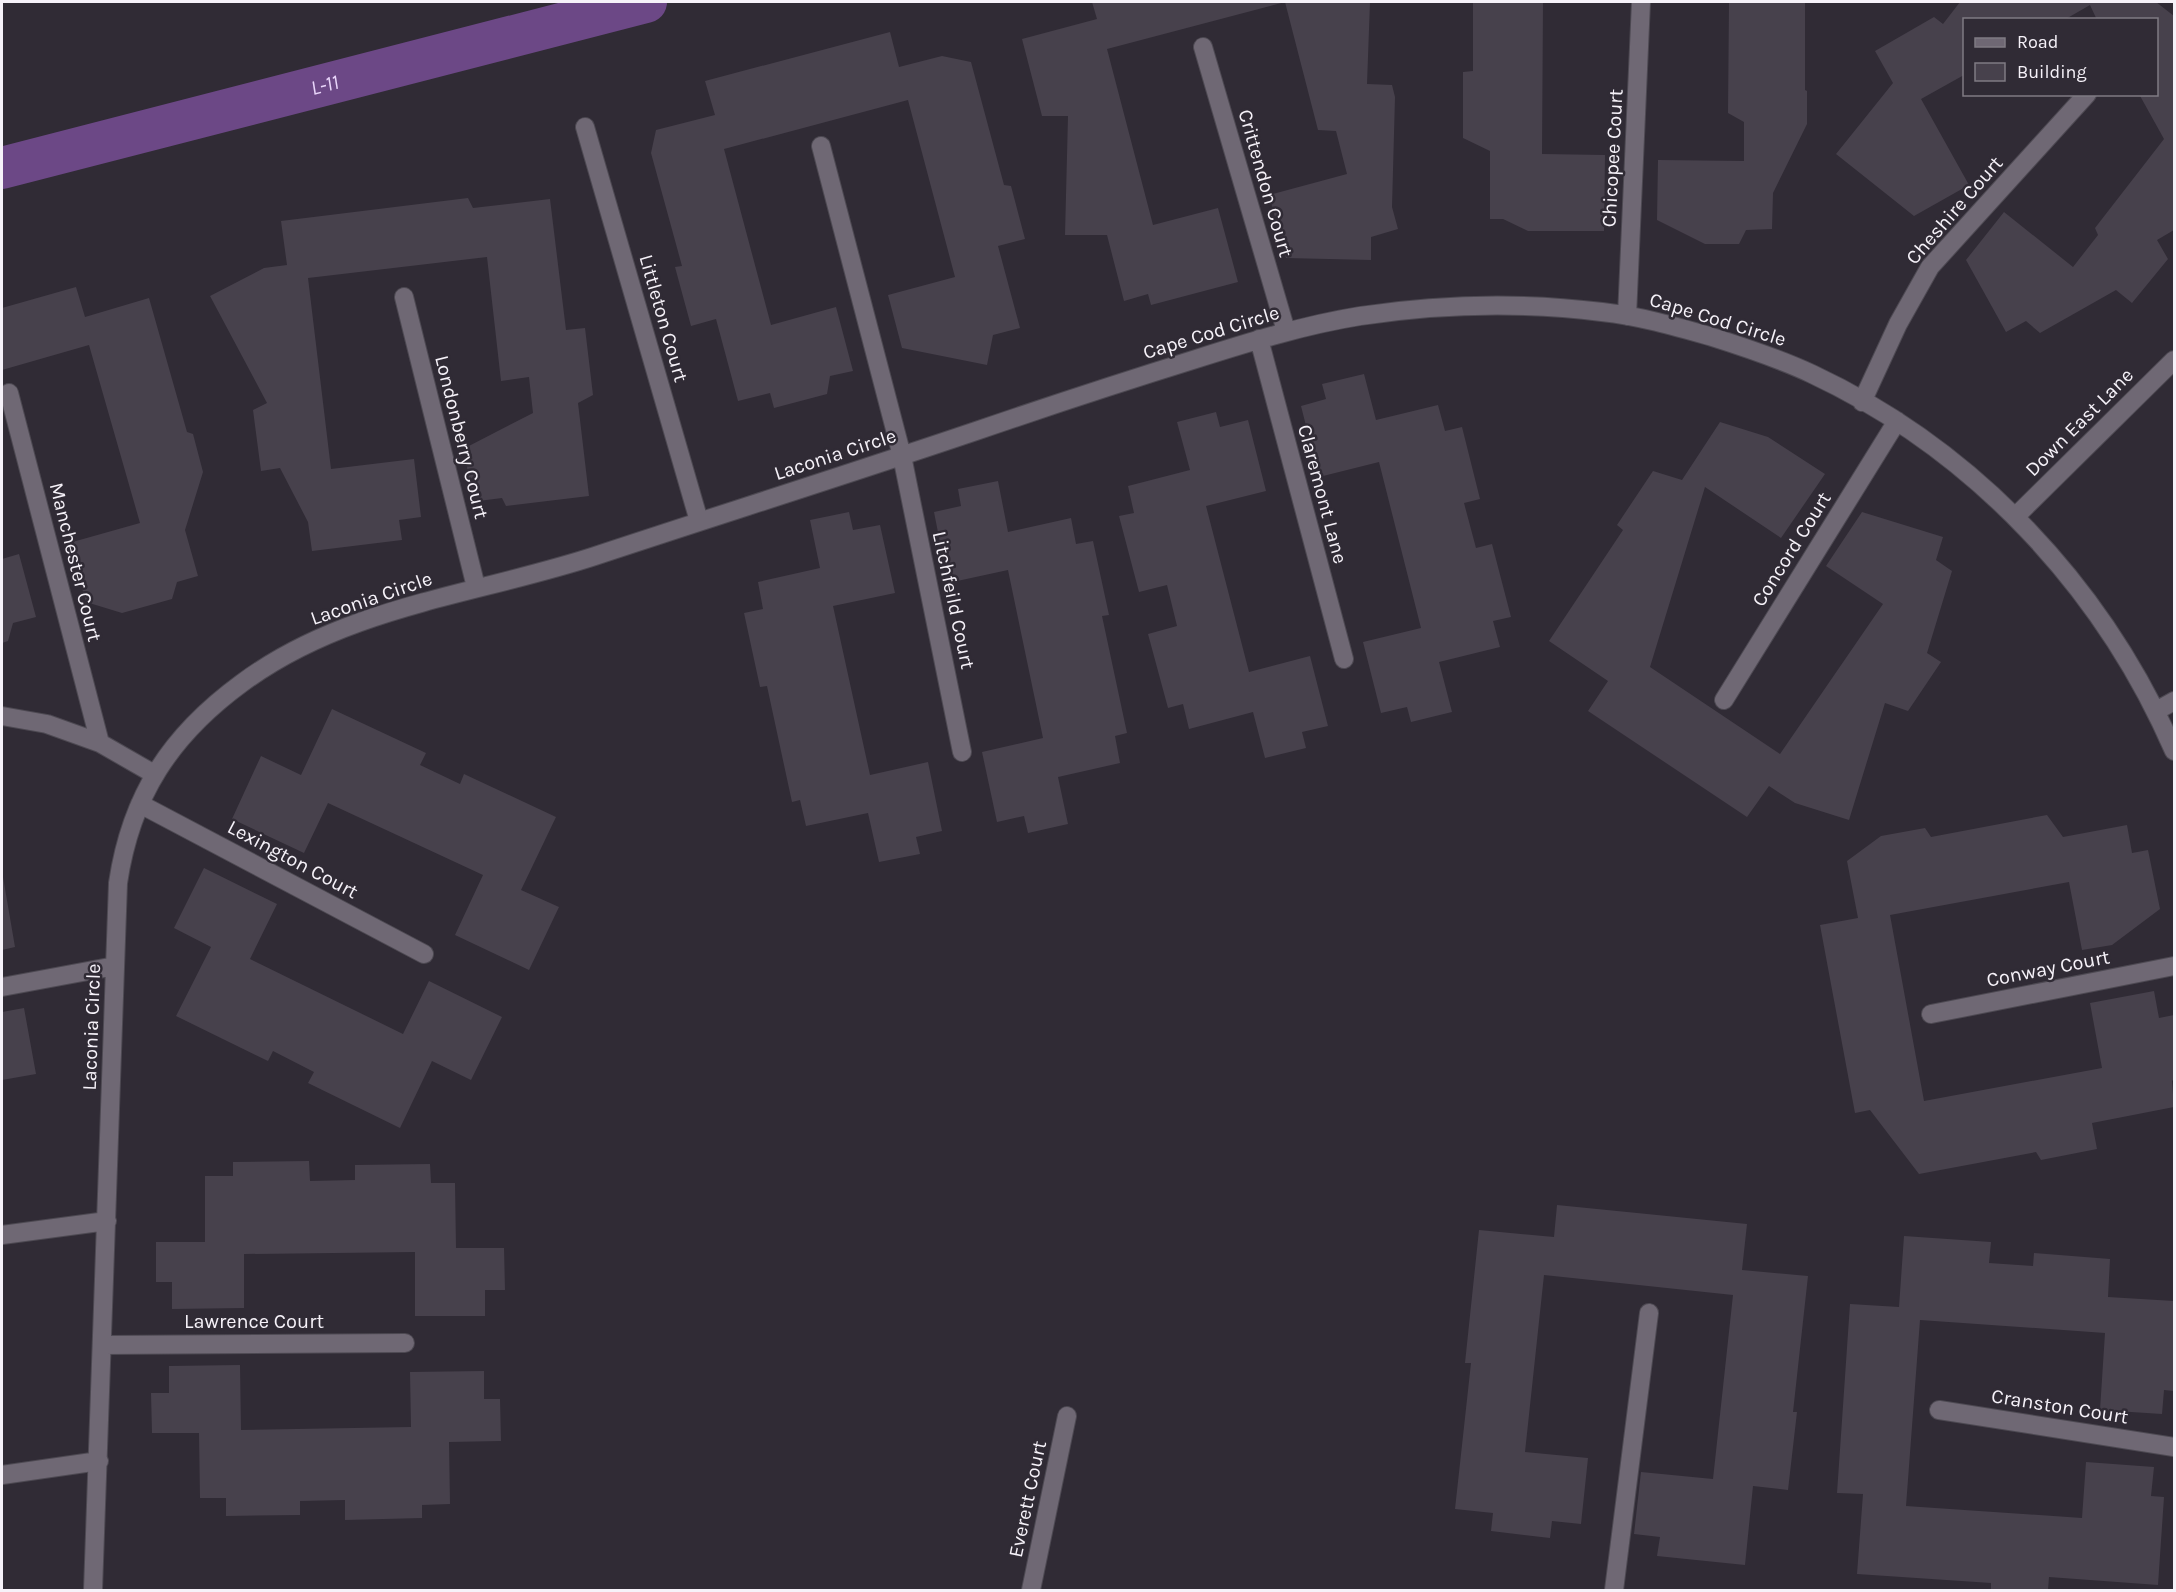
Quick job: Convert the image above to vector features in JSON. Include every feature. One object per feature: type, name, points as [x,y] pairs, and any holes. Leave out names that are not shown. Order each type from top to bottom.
[{"type":"street","name":"Chicopee Court","points":[[1628,316],[1641,2]]},
{"type":"street","name":"Crittendon Court","points":[[1203,47],[1287,331]]},
{"type":"street","name":"Cheshire Court","points":[[1862,402],[1898,324],[1930,267],[2085,96]]},
{"type":"street","name":"Littleton Court","points":[[585,127],[699,521]]},
{"type":"street","points":[[821,146],[902,456]]},
{"type":"street","name":"Londonberry Court","points":[[404,297],[476,587]]},
{"type":"street","name":"Cape Cod Circle","points":[[1086,393],[1287,331],[1354,317],[1447,308],[1517,304],[1607,312],[1668,324],[1758,351],[1815,375],[1896,421],[1971,476],[2016,516],[2060,564],[2115,638],[2156,711],[2175,751]]},
{"type":"street","name":"Claremont Lane","points":[[1259,339],[1344,659]]},
{"type":"street","name":"Down East Lane","points":[[2016,516],[2175,360]]},
{"type":"street","name":"Manchester Court","points":[[9,393],[100,743]]},
{"type":"street","name":"Laconia Circle","points":[[93,1590],[118,883],[130,825],[154,774],[171,748],[192,726],[242,683],[296,649],[354,624],[476,587],[567,565],[902,456],[1086,393]]},
{"type":"street","name":"Concord Court","points":[[1724,700],[1896,421]]},
{"type":"street","name":"Litchfeild Court","points":[[902,456],[962,752]]},
{"type":"street","points":[[2156,711],[2175,701]]},
{"type":"street","points":[[2,717],[47,724],[100,743],[154,774]]},
{"type":"street","name":"Lexington Court","points":[[140,804],[424,954]]},
{"type":"street","points":[[2,987],[115,966]]},
{"type":"street","name":"Conway Court","points":[[1931,1014],[2175,966]]},
{"type":"street","points":[[2,1235],[106,1221]]},
{"type":"street","points":[[1614,1590],[1648,1313]]},
{"type":"street","name":"Lawrence Court","points":[[103,1345],[405,1343]]},
{"type":"street","name":"Cranston Court","points":[[1939,1410],[2175,1447]]},
{"type":"street","name":"Everett Court","points":[[1031,1590],[1067,1416]]},
{"type":"street","points":[[2,1475],[99,1461]]},
{"type":"building","points":[[1092,2],[1285,2],[1107,49],[1153,225],[1218,208],[1238,282],[1151,305],[1148,294],[1124,301],[1107,235],[1065,235],[1068,116],[1042,116],[1022,39],[1097,19]]},
{"type":"building","points":[[1285,2],[1370,2],[1367,84],[1392,85],[1395,97],[1392,207],[1398,229],[1371,237],[1371,260],[1286,258],[1269,195],[1347,174],[1336,131],[1318,130]]},
{"type":"building","points":[[1473,2],[1543,2],[1542,154],[1605,155],[1604,231],[1528,231],[1503,219],[1490,219],[1490,151],[1463,138],[1463,72],[1473,71]]},
{"type":"building","points":[[1729,2],[1805,2],[1807,124],[1773,193],[1772,229],[1746,230],[1739,244],[1705,244],[1657,220],[1658,160],[1744,161],[1744,122],[1728,113]]},
{"type":"building","points":[[1960,2],[2156,2],[2174,16],[2174,230],[2157,240],[2168,259],[2132,303],[2116,290],[2040,333],[2026,321],[2006,332],[1966,260],[2004,212],[2073,267],[2098,235],[2095,228],[2164,139],[2140,96],[2158,96],[2158,18],[2096,18],[2090,5],[2067,18],[1963,18],[1963,76],[1921,99],[1969,185],[1914,216],[1836,154],[1893,83],[1875,51],[1934,17],[1943,24]]},
{"type":"building","points":[[890,32],[899,67],[942,56],[971,62],[1004,185],[1011,186],[1025,239],[998,246],[1020,328],[993,335],[987,365],[902,348],[888,295],[955,277],[908,100],[724,149],[771,325],[836,307],[853,371],[830,376],[827,394],[774,408],[770,393],[738,401],[716,319],[691,326],[675,267],[682,266],[651,153],[656,130],[715,115],[705,81]]},
{"type":"building","points":[[468,198],[473,208],[550,199],[566,330],[585,328],[593,395],[578,403],[589,496],[506,506],[502,498],[471,502],[465,448],[533,413],[529,377],[501,381],[487,257],[308,278],[331,469],[414,459],[421,517],[399,520],[402,540],[312,551],[308,522],[280,468],[261,471],[253,410],[267,403],[210,296],[264,268],[287,265],[281,221]]},
{"type":"building","points":[[76,287],[85,317],[149,298],[187,432],[193,434],[203,472],[185,530],[198,576],[177,582],[172,599],[122,613],[86,602],[69,543],[140,523],[89,345],[2,370],[2,308]]},
{"type":"building","points":[[1364,374],[1376,420],[1438,405],[1445,431],[1462,427],[1480,499],[1464,503],[1476,548],[1492,544],[1511,617],[1493,621],[1500,647],[1439,662],[1452,712],[1411,722],[1407,707],[1381,713],[1363,642],[1421,628],[1379,462],[1319,477],[1301,406],[1326,399],[1322,384]]},
{"type":"building","points":[[1216,412],[1220,427],[1248,420],[1266,491],[1206,506],[1249,672],[1310,656],[1328,726],[1302,732],[1306,748],[1265,758],[1253,712],[1189,729],[1183,704],[1168,708],[1148,634],[1177,626],[1167,585],[1139,592],[1119,516],[1134,513],[1128,486],[1190,470],[1177,422]]},
{"type":"building","points":[[1720,422],[1768,437],[1825,474],[1781,538],[1705,487],[1650,667],[1780,754],[1883,604],[1826,566],[1862,512],[1943,537],[1936,560],[1952,571],[1927,653],[1941,662],[1908,711],[1885,703],[1849,820],[1795,803],[1769,786],[1747,817],[1588,711],[1608,681],[1549,641],[1623,530],[1617,525],[1653,471],[1682,480]]},
{"type":"building","points":[[998,481],[1008,532],[1071,518],[1076,544],[1093,541],[1109,615],[1102,616],[1127,733],[1115,736],[1120,763],[1058,777],[1068,824],[1028,833],[1024,816],[997,822],[982,752],[1043,738],[1008,570],[948,583],[934,512],[961,506],[958,489]]},
{"type":"building","points":[[849,512],[853,530],[880,525],[895,593],[833,606],[870,775],[928,762],[942,831],[916,837],[920,854],[879,862],[868,813],[806,826],[800,800],[792,802],[767,686],[760,687],[744,613],[763,609],[758,582],[820,568],[810,520]]},
{"type":"building","points":[[19,554],[36,617],[13,623],[8,641],[2,643],[2,559]]},
{"type":"building","points":[[332,709],[426,753],[420,765],[460,784],[464,774],[556,817],[521,890],[559,907],[529,970],[455,935],[483,875],[328,803],[304,853],[232,819],[261,756],[301,775]]},
{"type":"building","points":[[2047,815],[2063,837],[2127,825],[2132,853],[2148,850],[2160,909],[2112,945],[2082,950],[2069,882],[1890,915],[1924,1101],[2102,1068],[2090,1003],[2154,991],[2159,1018],[2174,1015],[2174,1079],[2172,1081],[2174,1107],[2092,1123],[2097,1149],[2041,1160],[2036,1152],[1919,1174],[1870,1110],[1855,1113],[1820,925],[1858,918],[1847,861],[1881,836],[1925,828],[1931,837]]},
{"type":"building","points":[[204,868],[277,904],[250,959],[403,1034],[429,981],[502,1017],[471,1080],[432,1061],[400,1128],[308,1083],[314,1072],[273,1051],[268,1061],[176,1016],[211,947],[174,928]]},
{"type":"building","points":[[2,878],[15,947],[2,950]]},
{"type":"building","points":[[24,1008],[36,1074],[2,1080],[2,1012]]},
{"type":"building","points":[[309,1161],[310,1181],[355,1180],[355,1165],[430,1164],[431,1183],[455,1183],[456,1248],[504,1248],[505,1290],[485,1290],[485,1316],[415,1316],[415,1252],[244,1254],[244,1308],[172,1309],[172,1282],[156,1282],[156,1242],[205,1242],[205,1176],[233,1176],[233,1162]]},
{"type":"building","points":[[1557,1205],[1747,1224],[1742,1270],[1808,1276],[1793,1412],[1797,1412],[1788,1490],[1753,1486],[1745,1565],[1657,1556],[1660,1537],[1634,1534],[1641,1472],[1713,1479],[1733,1295],[1544,1275],[1525,1452],[1588,1458],[1581,1524],[1552,1521],[1550,1538],[1491,1531],[1493,1513],[1455,1509],[1471,1363],[1465,1363],[1479,1230],[1554,1237]]},
{"type":"building","points":[[1904,1236],[1991,1242],[1989,1263],[2033,1266],[2034,1253],[2110,1259],[2108,1297],[2174,1301],[2174,1391],[2164,1390],[2162,1414],[2100,1410],[2105,1333],[1920,1320],[1906,1506],[2082,1518],[2086,1462],[2154,1467],[2151,1496],[2164,1497],[2158,1585],[2049,1577],[2048,1590],[1991,1590],[1991,1583],[1857,1574],[1863,1494],[1837,1493],[1850,1304],[1899,1307]]},
{"type":"building","points":[[240,1365],[241,1430],[411,1427],[410,1372],[484,1371],[484,1399],[500,1399],[501,1441],[449,1442],[450,1504],[422,1505],[422,1518],[345,1520],[345,1500],[300,1501],[300,1515],[226,1516],[226,1498],[200,1498],[199,1433],[152,1433],[151,1393],[169,1393],[169,1366]]},
{"type":"waterway","name":"L-11","points":[[2,168],[646,2]]}]
